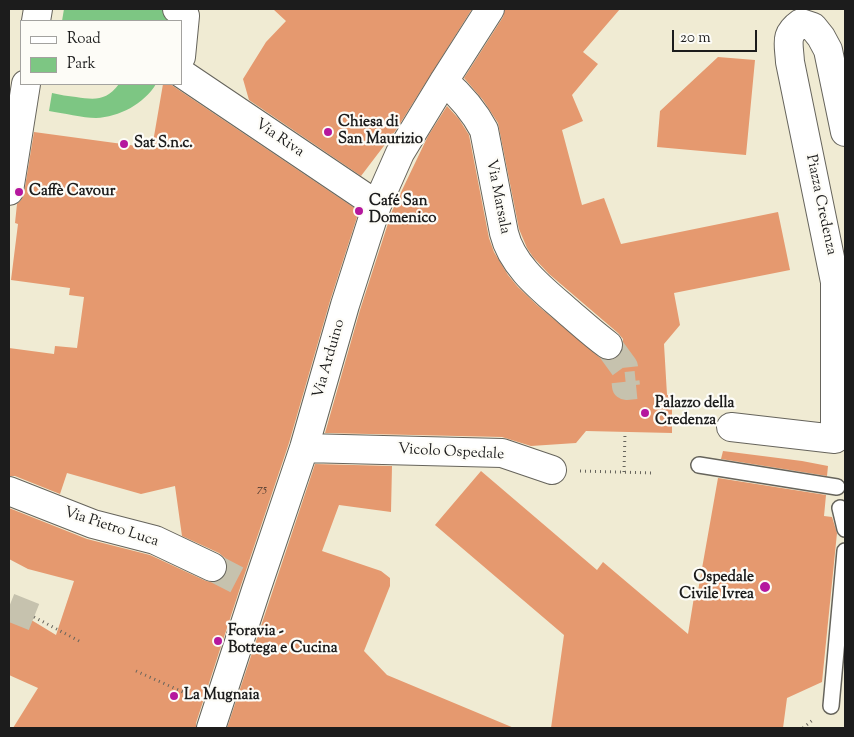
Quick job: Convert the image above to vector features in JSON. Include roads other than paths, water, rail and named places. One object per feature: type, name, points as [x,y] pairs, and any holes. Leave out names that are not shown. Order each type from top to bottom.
[{"type":"street","points":[[176,9],[185,16],[182,47]]},
{"type":"street","name":"Via Arduino","points":[[211,728],[250,587],[304,448],[345,305],[377,205],[400,153],[490,9]]},
{"type":"street","name":"Piazza Credenza","points":[[731,428],[835,439],[835,282],[790,62],[788,37],[794,27],[801,22],[813,27],[828,50],[845,132]]},
{"type":"street","name":"Via Riva","points":[[182,74],[377,205]]},
{"type":"street","name":"Via Marsala","points":[[444,81],[457,92],[476,115],[484,130],[504,233],[510,251],[538,286],[608,346]]},
{"type":"street","points":[[9,192],[26,85]]},
{"type":"street","name":"Vicolo Ospedale","points":[[304,448],[502,453],[552,470]]},
{"type":"street","name":"Via Pietro Luca","points":[[9,491],[94,524],[155,540],[212,567]]},
{"type":"lane","points":[[699,465],[837,487]]},
{"type":"lane","points":[[840,508],[845,529]]},
{"type":"lane","points":[[830,706],[845,551]]},
{"type":"tunnel","points":[[608,345],[624,367],[626,386],[636,385]]},
{"type":"tunnel","points":[[212,567],[245,584]]},
{"type":"tunnel","points":[[9,607],[34,617]]},
{"type":"place","name":"Chiesa di San Maurizio","points":[[328,132]]},
{"type":"place","name":"Sat S.n.c.","points":[[124,144]]},
{"type":"place","name":"Caffè Cavour","points":[[19,192]]},
{"type":"place","name":"Café San Domenico","points":[[359,211]]},
{"type":"place","name":"Palazzo della Credenza","points":[[645,413]]},
{"type":"place","name":"Ospedale Civile Ivrea","points":[[765,587]]},
{"type":"place","name":"Foravia - Bottega e Cucina","points":[[218,641]]},
{"type":"place","name":"La Mugnaia","points":[[174,696]]}]
